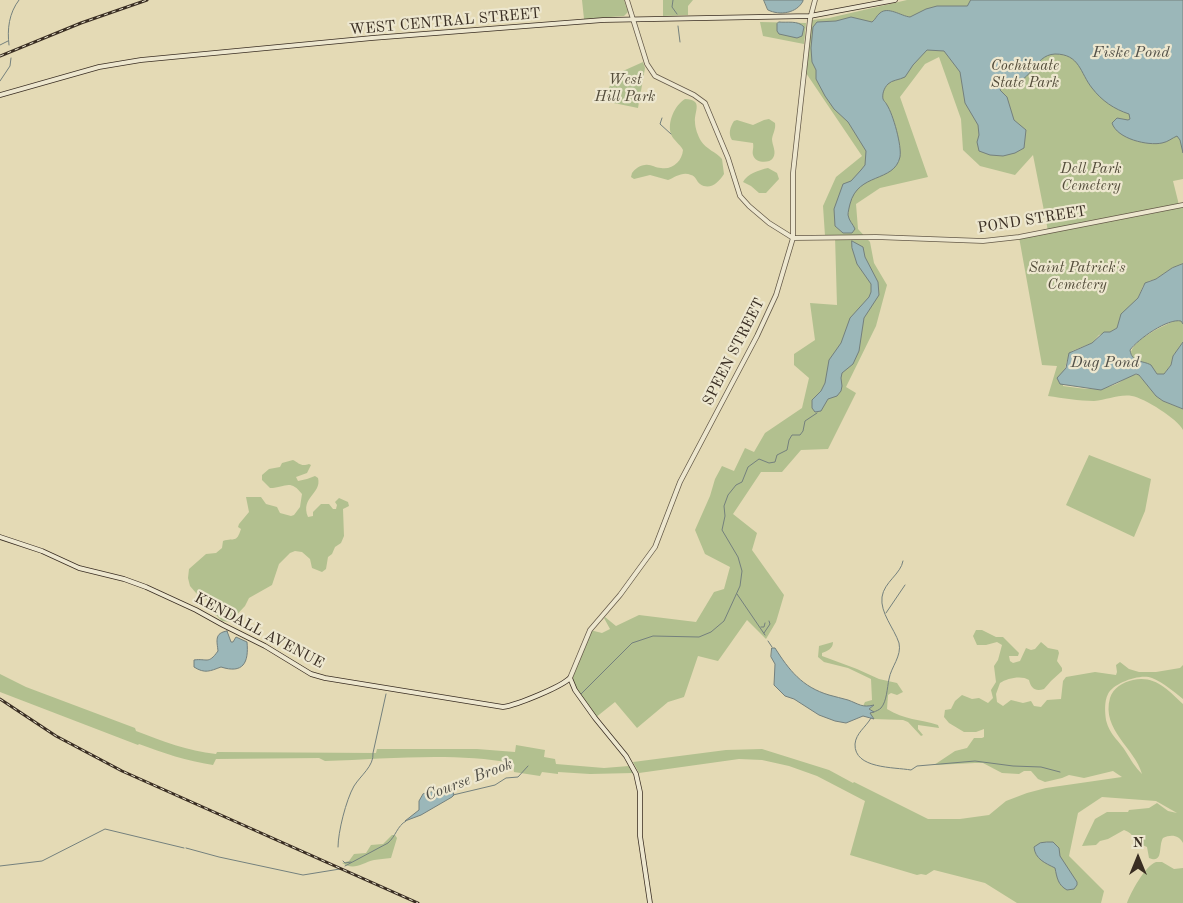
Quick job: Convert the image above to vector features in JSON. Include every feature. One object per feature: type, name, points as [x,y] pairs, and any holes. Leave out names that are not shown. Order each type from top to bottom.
[{"type":"main road","points":[[627,0],[651,72],[694,95],[707,106],[743,199],[775,228],[793,238]]},
{"type":"main road","name":"SPEEN STREET","points":[[570,678],[590,630],[620,595],[655,547],[684,474],[768,312],[778,288],[793,238],[793,173],[810,16],[815,0]]},
{"type":"main road","name":"WEST CENTRAL STREET","points":[[0,95],[103,66],[142,60],[385,37],[633,19],[810,16],[895,0]]},
{"type":"main road","name":"POND STREET","points":[[793,238],[876,237],[983,241],[1019,237],[1183,205]]},
{"type":"main road","name":"KENDALL AVENUE","points":[[0,537],[42,551],[79,568],[146,586],[264,645],[306,671],[325,678],[503,707],[565,683],[570,678]]},
{"type":"main road","points":[[570,678],[595,718],[626,756],[637,776],[640,792],[640,832],[650,903]]},
{"type":"main road","points":[[565,683],[576,690]]},
{"type":"green space","points":[[582,0],[624,0],[628,12],[624,16],[584,19]]},
{"type":"green space","points":[[663,0],[693,0],[688,6],[688,15],[663,16]]},
{"type":"green space","name":"Cochituate State Park","points":[[907,0],[1183,0],[1183,179],[1173,181],[1179,205],[1183,205],[1183,264],[1172,268],[1143,286],[1138,298],[1120,318],[1117,328],[1099,335],[1092,343],[1072,351],[1065,367],[1063,386],[1089,389],[1102,388],[1117,384],[1132,375],[1139,375],[1163,401],[1183,409],[1183,430],[1175,420],[1160,410],[1132,396],[1094,401],[1048,396],[1057,366],[1042,365],[1019,237],[1048,231],[1033,155],[1015,175],[980,166],[963,150],[961,119],[939,57],[925,64],[900,97],[928,177],[880,188],[856,204],[858,229],[870,242],[874,263],[887,285],[876,326],[846,387],[856,393],[828,449],[801,450],[782,472],[761,472],[733,514],[757,533],[752,550],[784,595],[776,622],[766,639],[747,620],[718,661],[698,656],[684,697],[668,702],[637,728],[615,702],[595,718],[575,690],[570,678],[590,630],[602,633],[610,629],[605,617],[616,626],[639,615],[696,622],[714,592],[724,589],[730,567],[705,554],[695,530],[710,496],[715,479],[722,466],[734,471],[745,448],[754,452],[765,433],[802,408],[809,378],[794,365],[794,354],[815,340],[810,303],[837,305],[835,236],[825,236],[823,206],[836,177],[862,156],[806,73],[812,20],[829,18]]},
{"type":"green space","points":[[760,22],[806,23],[804,44],[763,36]]},
{"type":"green space","name":"West Hill Park","points":[[643,62],[645,68],[638,108],[604,101],[614,75]]},
{"type":"green space","points":[[685,99],[694,101],[696,104],[695,122],[698,134],[703,144],[722,159],[724,174],[717,183],[707,187],[700,184],[694,176],[688,174],[679,175],[668,180],[650,175],[634,179],[631,177],[632,173],[641,166],[649,165],[669,168],[679,161],[683,150],[672,136],[670,124],[675,110]]},
{"type":"green space","points":[[769,119],[775,123],[772,139],[775,153],[771,160],[762,162],[754,158],[753,143],[732,140],[730,130],[734,121],[737,120],[753,125]]},
{"type":"green space","points":[[768,168],[777,173],[779,179],[766,193],[759,193],[743,182],[757,171]]},
{"type":"green space","points":[[1177,320],[1183,324],[1183,342],[1164,374],[1157,374],[1149,365],[1135,360],[1131,354],[1136,344],[1165,325]]},
{"type":"green space","points":[[1089,455],[1151,479],[1145,511],[1134,537],[1066,505]]},
{"type":"green space","points":[[293,460],[302,465],[311,465],[307,473],[296,477],[298,481],[315,476],[318,478],[317,488],[307,505],[308,517],[313,516],[313,512],[321,504],[329,504],[333,509],[336,509],[337,505],[335,502],[339,498],[348,502],[349,506],[343,509],[344,536],[341,543],[335,547],[332,554],[328,557],[326,569],[322,572],[312,568],[310,559],[302,552],[295,551],[290,553],[279,564],[272,585],[249,598],[245,606],[230,622],[222,621],[211,610],[206,599],[196,593],[190,586],[188,578],[189,569],[206,554],[216,553],[222,548],[223,541],[238,537],[241,529],[238,527],[239,524],[249,512],[246,497],[261,497],[266,504],[277,507],[280,513],[294,515],[300,507],[302,494],[298,489],[291,485],[270,488],[262,480],[262,475],[269,469],[280,467],[282,463]]},
{"type":"green space","points":[[976,630],[982,630],[996,637],[1003,637],[1019,653],[1018,656],[1009,656],[1010,661],[1013,663],[1020,661],[1026,648],[1035,649],[1041,642],[1048,648],[1058,650],[1057,661],[1062,671],[1044,689],[1034,689],[1029,680],[1019,677],[1000,683],[996,694],[997,702],[1003,706],[1011,700],[1023,703],[1031,701],[1034,706],[1041,707],[1047,700],[1061,699],[1063,681],[1066,677],[1095,672],[1116,675],[1116,665],[1120,662],[1129,669],[1139,672],[1156,672],[1180,668],[1183,665],[1183,699],[1160,682],[1147,677],[1135,678],[1121,683],[1115,686],[1108,694],[1105,710],[1108,725],[1112,734],[1142,774],[1110,720],[1111,694],[1116,688],[1126,682],[1141,679],[1161,685],[1183,704],[1183,843],[1174,836],[1163,838],[1157,859],[1149,858],[1147,847],[1124,830],[1108,839],[1100,841],[1096,845],[1082,846],[1095,819],[1107,812],[1128,812],[1129,810],[1149,808],[1157,803],[1168,811],[1177,813],[1156,801],[1102,797],[1078,813],[1069,856],[1104,891],[1101,903],[1017,903],[985,883],[934,870],[926,875],[917,875],[850,855],[865,801],[817,776],[789,766],[762,760],[739,759],[639,773],[633,762],[726,750],[762,749],[829,770],[928,819],[960,819],[989,815],[1006,801],[1027,793],[1046,788],[1122,777],[1113,771],[1084,778],[1069,775],[1045,782],[1038,779],[1031,771],[1024,771],[1019,774],[1002,773],[983,763],[934,765],[955,751],[967,748],[974,738],[984,737],[984,729],[976,732],[964,732],[949,723],[944,717],[945,710],[951,709],[955,701],[962,695],[972,699],[979,698],[988,703],[993,698],[991,690],[996,682],[994,666],[998,660],[1002,645],[997,642],[977,645],[973,636]]},
{"type":"green space","points":[[833,642],[831,648],[822,653],[822,656],[879,679],[897,683],[903,692],[897,695],[891,693],[888,695],[887,709],[893,713],[938,725],[939,728],[918,725],[918,729],[923,735],[921,736],[908,722],[903,720],[873,719],[869,713],[872,712],[869,709],[873,706],[863,706],[865,702],[872,700],[871,679],[848,668],[824,662],[818,657],[819,646]]},
{"type":"green space","points":[[0,674],[26,687],[135,728],[136,731],[205,753],[376,753],[377,749],[477,749],[515,752],[516,745],[545,750],[544,757],[555,759],[556,764],[604,768],[629,766],[633,773],[590,774],[558,772],[558,774],[542,772],[540,776],[514,772],[513,763],[443,757],[325,761],[319,758],[216,759],[213,765],[184,759],[138,745],[0,692]]},
{"type":"green space","points":[[392,835],[395,835],[397,838],[391,858],[374,860],[358,866],[342,863],[349,861],[354,854],[366,853],[371,845],[383,844]]},
{"type":"green space","points":[[1156,862],[1162,862],[1174,869],[1183,868],[1183,903],[1127,903],[1143,874]]},
{"type":"water","points":[[764,0],[803,1],[792,11],[778,13],[768,10]]},
{"type":"water","name":"Fiske Pond","points":[[971,0],[1183,0],[1183,153],[1177,136],[1156,144],[1134,140],[1120,133],[1112,123],[1117,118],[1130,119],[1129,114],[1118,110],[1104,101],[1092,88],[1075,61],[1070,57],[1055,54],[1041,60],[1020,81],[1002,85],[1000,90],[1007,97],[1014,120],[1026,130],[1024,148],[1003,156],[990,155],[979,151],[977,142],[979,135],[978,125],[965,103],[960,72],[944,51],[927,50],[905,77],[890,83],[884,89],[883,99],[894,123],[900,146],[900,157],[891,171],[868,182],[854,194],[848,215],[855,229],[852,233],[843,233],[835,226],[834,209],[843,184],[851,181],[865,165],[866,151],[848,122],[834,109],[816,79],[811,48],[813,27],[817,22],[836,21],[851,17],[872,22],[883,11],[895,12],[910,17],[937,6],[967,6]]},
{"type":"water","points":[[779,22],[802,25],[804,27],[802,36],[797,38],[779,34],[777,24]]},
{"type":"water","points":[[852,241],[863,247],[865,257],[878,282],[879,295],[864,318],[859,351],[853,364],[842,373],[841,391],[837,396],[828,399],[821,411],[815,412],[812,408],[812,400],[821,391],[825,383],[829,360],[841,343],[850,318],[869,297],[871,292],[871,284],[857,264]]},
{"type":"water","name":"Dug Pond","points":[[1183,264],[1183,324],[1181,321],[1175,321],[1161,326],[1146,335],[1130,350],[1135,359],[1151,365],[1157,374],[1164,374],[1183,342],[1183,409],[1156,396],[1139,375],[1136,374],[1101,390],[1060,384],[1057,378],[1066,368],[1069,353],[1092,343],[1104,332],[1110,332],[1117,328],[1121,314],[1138,298],[1145,283]]},
{"type":"water","points":[[227,631],[231,642],[236,637],[247,642],[247,656],[243,665],[235,669],[221,667],[208,671],[201,671],[194,667],[194,660],[207,660],[215,655],[218,651],[218,636]]},
{"type":"water","points":[[772,648],[775,648],[797,677],[811,687],[820,692],[861,705],[874,705],[869,709],[874,712],[870,713],[874,719],[863,716],[846,723],[835,721],[819,715],[794,699],[785,696],[774,685],[775,664],[771,657]]},
{"type":"water","points":[[452,788],[454,795],[452,797],[421,815],[405,821],[419,810],[419,801],[423,794]]},
{"type":"water","points":[[1053,842],[1059,848],[1060,856],[1077,882],[1074,889],[1067,890],[1064,888],[1058,881],[1055,868],[1036,855],[1034,847],[1040,843]]},
{"type":"waterway","points":[[9,45],[10,21],[13,10],[19,0]]},
{"type":"waterway","points":[[673,0],[672,7],[677,14]]},
{"type":"waterway","points":[[678,26],[680,42]]},
{"type":"waterway","points":[[0,45],[8,41]]},
{"type":"waterway","points":[[0,81],[10,66],[11,58]]},
{"type":"waterway","points":[[662,118],[660,124],[671,134]]},
{"type":"waterway","name":"Course Brook","points":[[581,694],[632,643],[653,636],[699,637],[711,632],[724,621],[740,586],[742,571],[738,557],[722,530],[725,516],[724,506],[728,495],[736,485],[742,482],[748,467],[759,459],[769,463],[775,462],[777,455],[787,450],[792,435],[800,435],[805,421],[817,413]]},
{"type":"waterway","points":[[874,712],[881,708],[884,702],[890,675],[900,648],[897,637],[883,609],[882,597],[883,592],[902,566],[903,561]]},
{"type":"waterway","points":[[886,613],[905,585]]},
{"type":"waterway","points":[[737,594],[765,635]]},
{"type":"waterway","points":[[764,633],[770,624],[769,621]]},
{"type":"waterway","points":[[761,627],[764,627],[765,623]]},
{"type":"waterway","points":[[768,641],[772,647]]},
{"type":"waterway","points":[[338,847],[341,825],[348,799],[354,786],[371,762],[386,694]]},
{"type":"waterway","points":[[871,718],[859,733],[855,744],[856,752],[861,758],[876,765],[911,770],[917,766],[975,761],[1013,766],[1041,767],[1060,772]]},
{"type":"waterway","name":"Course Brook","points":[[453,795],[495,785],[506,778],[518,777],[528,766]]},
{"type":"waterway","name":"Course Brook","points":[[345,866],[388,843],[406,821]]},
{"type":"waterway","name":"Course Brook","points":[[0,866],[42,861],[105,829],[184,848]]},
{"type":"waterway","name":"Course Brook","points":[[186,848],[303,875],[340,869]]},
{"type":"waterway","name":"Course Brook","points":[[343,861],[345,863],[351,862]]},
{"type":"railway","points":[[0,56],[81,23],[147,0]]},
{"type":"railway","points":[[0,699],[56,736],[122,771],[418,903]]},
{"type":"park label","name":"Dell Park Cemetery","points":[[1091,178]]},
{"type":"park label","name":"Saint Patrick's Cemetery","points":[[1077,276]]}]
